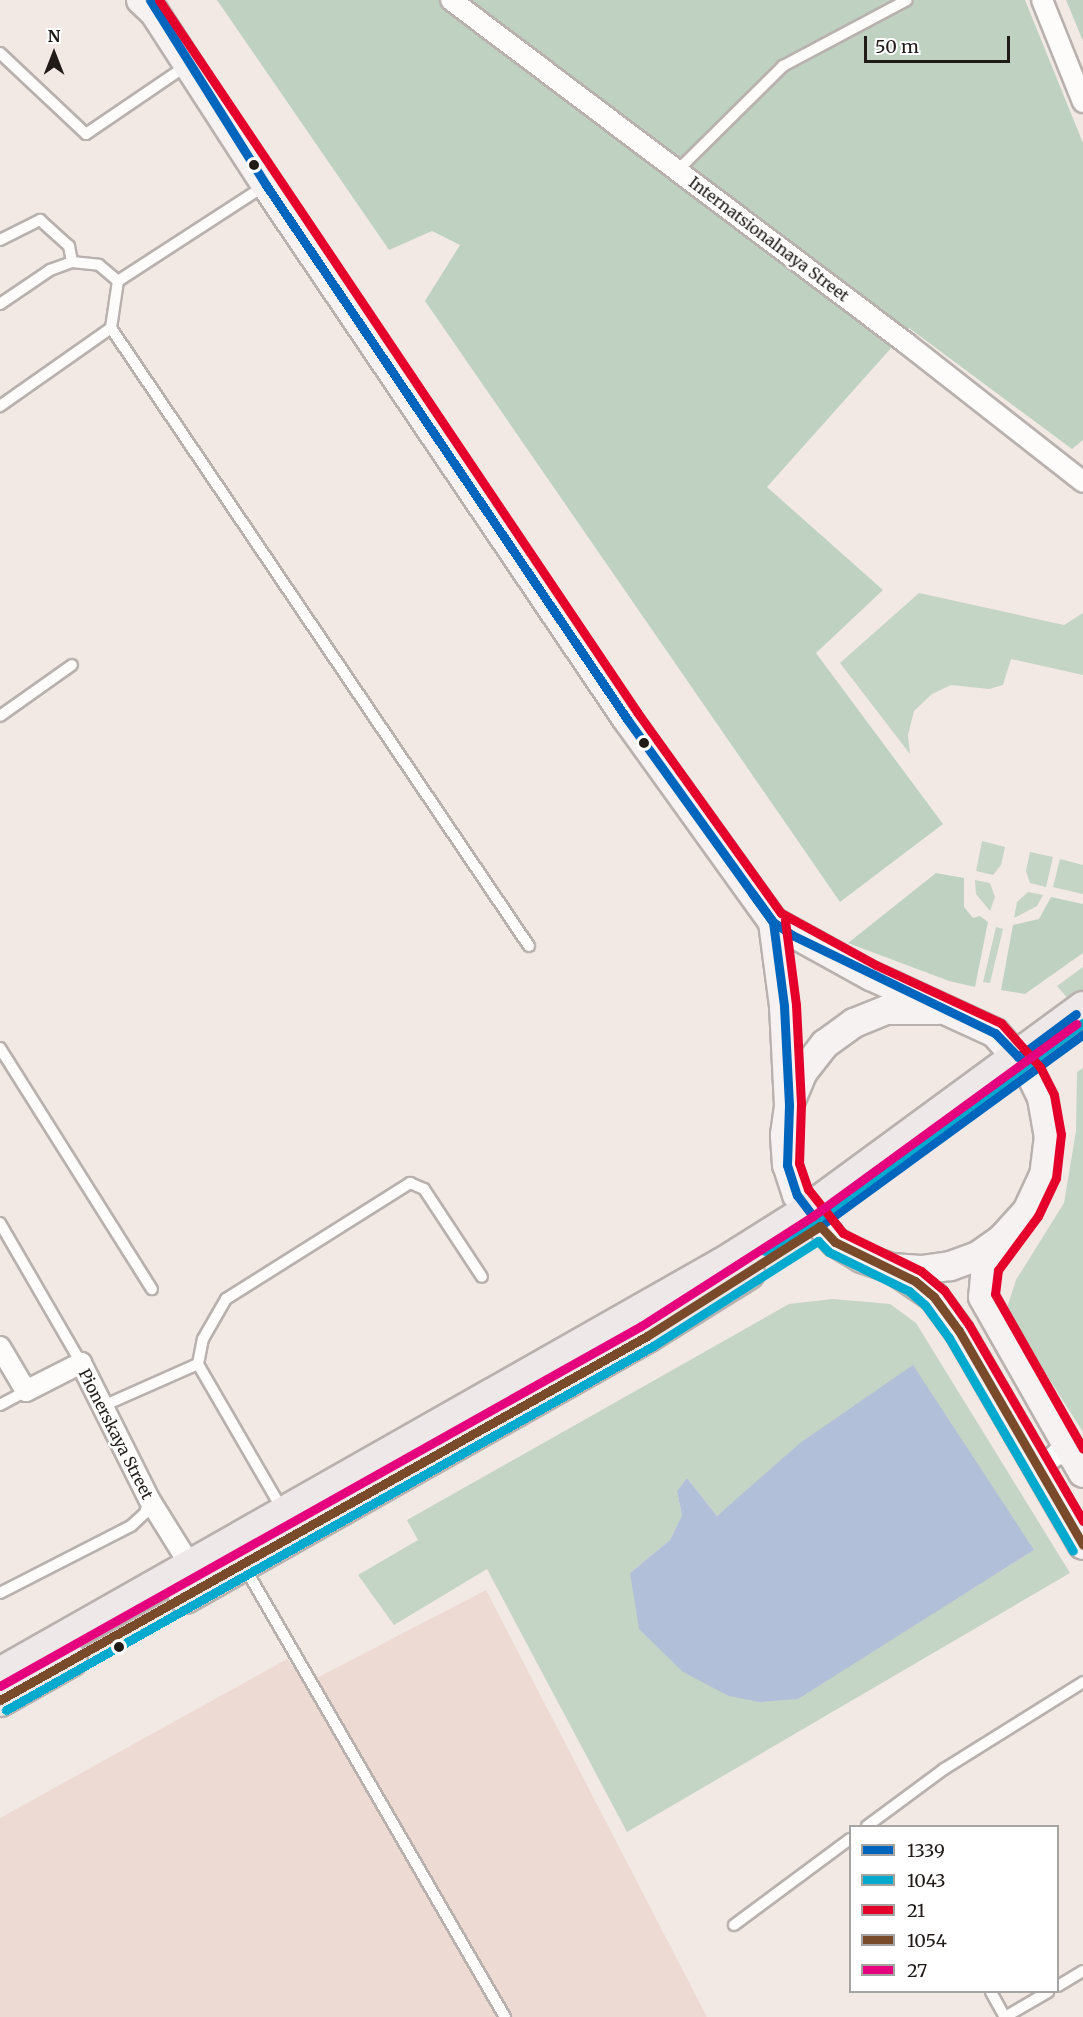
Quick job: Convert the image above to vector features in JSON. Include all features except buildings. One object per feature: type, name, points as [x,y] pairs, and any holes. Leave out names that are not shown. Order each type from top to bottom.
[{"type":"main road","points":[[0,1700],[243,1565],[647,1335],[814,1219],[1024,1065],[1083,1008]]},
{"type":"main road","points":[[1024,1065],[1083,1034]]},
{"type":"main road","points":[[0,1674],[814,1219]]},
{"type":"street","name":"Internatsionalnaya Street","points":[[451,0],[678,170],[1083,482]]},
{"type":"street","points":[[1042,0],[1083,102]]},
{"type":"street","points":[[148,4],[266,185],[627,719],[773,922],[871,976],[957,1013],[995,1033],[1024,1065],[1042,1098],[1049,1137],[1044,1175],[1028,1210],[1002,1239],[986,1266],[983,1297],[1079,1461]]},
{"type":"street","points":[[773,922],[784,1006],[789,1105],[785,1135],[788,1165],[814,1219],[835,1242],[862,1258],[891,1268],[934,1297],[958,1331],[1083,1545]]},
{"type":"street","points":[[789,1105],[803,1072],[825,1044],[854,1023],[887,1010],[910,1008],[957,1013]]},
{"type":"street","points":[[891,1268],[921,1270],[950,1266],[978,1256],[1002,1239]]},
{"type":"street","points":[[0,1347],[26,1391]]},
{"type":"street","name":"Pionerskaya Street","points":[[26,1391],[81,1363],[149,1499],[192,1568]]},
{"type":"street","points":[[1039,1470],[1049,1457],[1079,1461]]},
{"type":"lane","points":[[678,170],[783,66],[907,0]]},
{"type":"lane","points":[[0,54],[86,134],[189,64]]},
{"type":"lane","points":[[266,185],[118,281],[111,328],[529,946]]},
{"type":"lane","points":[[0,240],[39,220],[69,246],[72,262]]},
{"type":"lane","points":[[0,304],[50,270],[72,262],[99,265],[118,281]]},
{"type":"lane","points":[[0,406],[111,328]]},
{"type":"lane","points":[[0,716],[72,664]]},
{"type":"lane","points":[[0,1048],[152,1289]]},
{"type":"lane","points":[[286,1515],[198,1364],[203,1339],[226,1299],[410,1182],[424,1189],[482,1278]]},
{"type":"lane","points":[[0,1223],[81,1363]]},
{"type":"lane","points":[[103,1406],[198,1364]]},
{"type":"lane","points":[[0,1406],[26,1391]]},
{"type":"lane","points":[[0,1593],[131,1526],[145,1514],[149,1499]]},
{"type":"lane","points":[[243,1565],[505,2017]]},
{"type":"lane","points":[[870,1825],[944,1769],[1083,1682]]},
{"type":"lane","points":[[734,1926],[849,1840]]},
{"type":"lane","points":[[1059,1985],[1083,1971]]},
{"type":"lane","points":[[992,1993],[1005,2017],[1044,1993]]},
{"type":"shaded area","points":[[486,1590],[707,2017],[0,2017],[0,1818],[287,1659],[307,1683]]},
{"type":"green space","points":[[217,0],[1025,0],[1083,143],[1083,440],[1072,449],[909,328],[767,487],[883,590],[816,653],[943,824],[840,902],[425,301],[460,245],[432,231],[389,250]]},
{"type":"green space","points":[[1066,0],[1083,0],[1083,41]]},
{"type":"green space","points":[[919,593],[1064,625],[1083,613],[1083,675],[1011,659],[1003,685],[989,689],[951,685],[932,694],[914,711],[908,735],[910,754],[840,663]]},
{"type":"green space","points":[[982,841],[1005,847],[1001,865],[993,875],[976,871]]},
{"type":"green space","points":[[1030,852],[1053,857],[1046,887],[1030,883],[1026,871]]},
{"type":"green space","points":[[1060,859],[1083,865],[1083,894],[1053,887]]},
{"type":"green space","points":[[936,873],[964,878],[964,907],[973,918],[980,916],[988,922],[975,987],[949,981],[848,943]]},
{"type":"green space","points":[[975,880],[990,883],[995,897],[990,911],[976,894]]},
{"type":"green space","points":[[1028,892],[1043,895],[1037,906],[1014,918],[1017,902]]},
{"type":"green space","points":[[1051,897],[1083,904],[1083,953],[1025,994],[1001,990],[1013,925],[1039,919]]},
{"type":"green space","points":[[996,927],[1003,929],[990,983],[983,982]]},
{"type":"green space","points":[[1083,967],[1083,992],[1071,1002],[1057,986]]},
{"type":"green space","points":[[1083,1068],[1083,1432],[1006,1311],[1016,1280],[1064,1203],[1076,1131],[1077,1072]]},
{"type":"green space","points":[[833,1299],[890,1304],[916,1323],[1070,1573],[627,1832],[487,1569],[394,1625],[358,1575],[418,1540],[407,1520],[789,1304]],"holes":[[[687,1478],[717,1516],[755,1484],[1034,1550],[928,1616],[630,1573],[670,1540],[682,1515],[677,1491]]]},
{"type":"water","points":[[913,1365],[1034,1550],[798,1699],[760,1702],[729,1696],[683,1672],[639,1629],[630,1573],[670,1540],[682,1515],[677,1491],[687,1478],[717,1516],[800,1443]]},
{"type":"transit line","name":"1339","points":[[150,0],[266,185],[627,719],[773,922],[784,1006],[789,1105],[787,1165],[797,1195],[820,1226],[1083,1034]]},
{"type":"transit line","name":"21","points":[[159,0],[637,712],[781,913],[876,965],[1001,1023],[1040,1067],[1054,1095],[1061,1134],[1056,1178],[1038,1216],[998,1270],[995,1294],[1083,1449]]},
{"type":"transit line","name":"1339","points":[[752,893],[773,922],[792,935],[995,1033],[1018,1057],[1076,1014]]},
{"type":"transit line","name":"21","points":[[785,920],[796,1005],[801,1104],[799,1163],[808,1189],[843,1233],[921,1271],[944,1290],[969,1325],[1083,1521]]},
{"type":"transit line","name":"1043","points":[[765,1251],[814,1221],[1083,1023]]},
{"type":"transit line","name":"27","points":[[0,1686],[641,1326],[813,1216],[1076,1024]]},
{"type":"transit line","name":"1054","points":[[0,1700],[647,1336],[820,1226],[835,1242],[915,1281],[934,1297],[959,1331],[1083,1545]]},
{"type":"transit line","name":"1043","points":[[6,1710],[653,1346],[818,1241],[829,1252],[909,1291],[925,1305],[949,1338],[1073,1551]]}]
